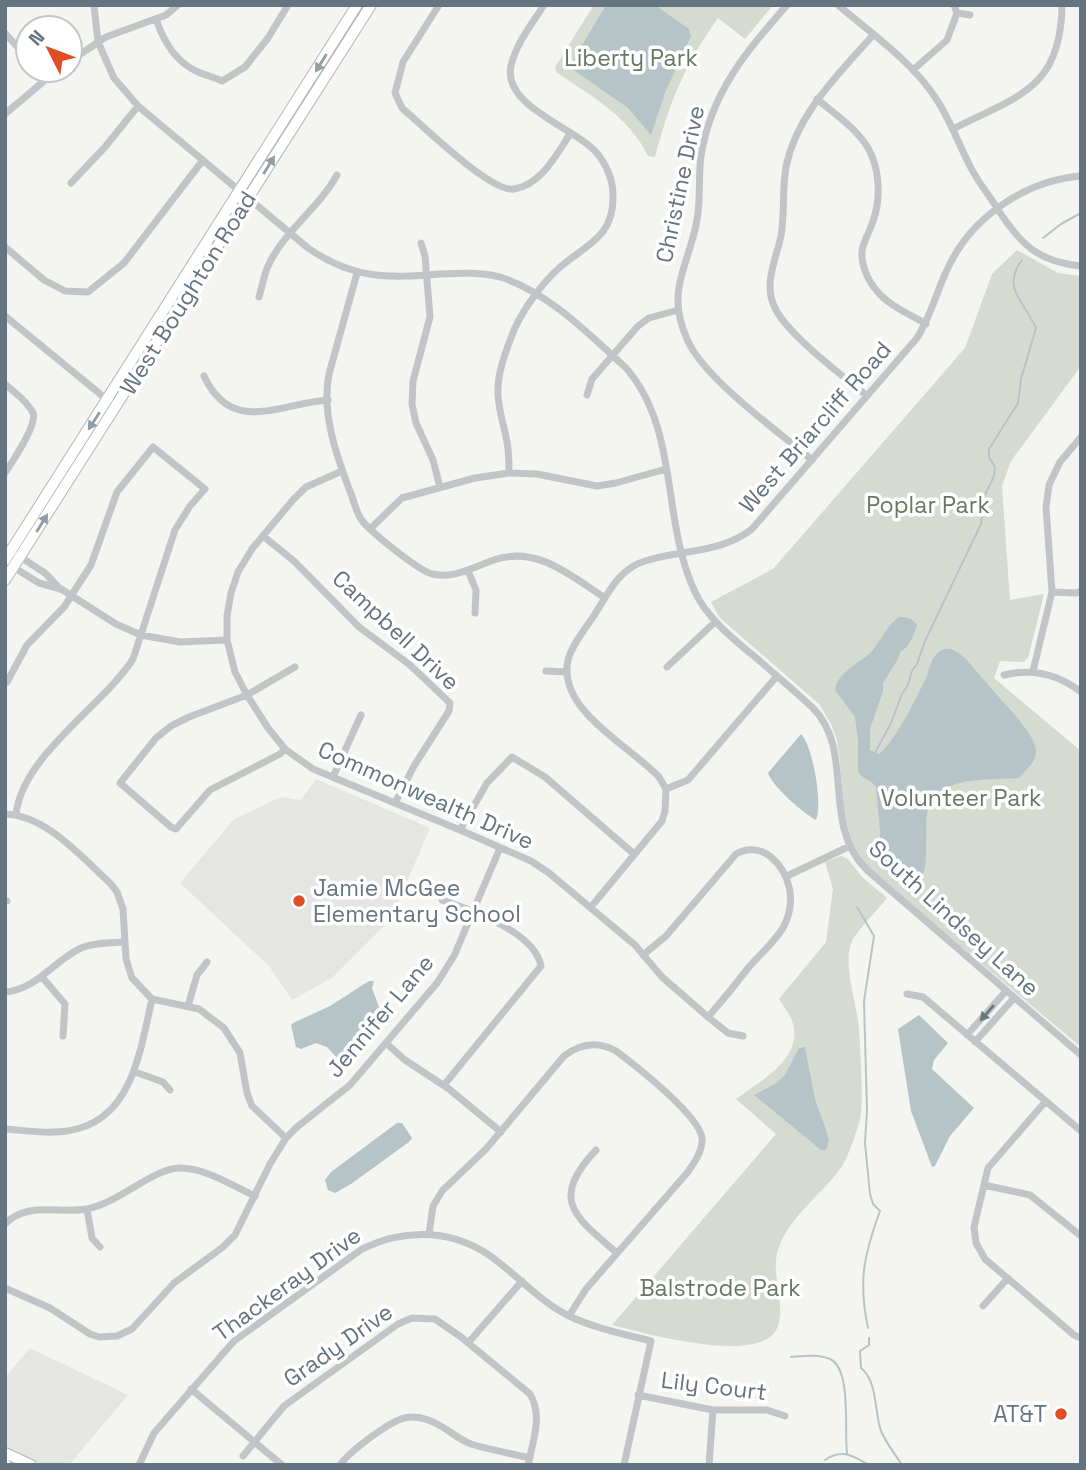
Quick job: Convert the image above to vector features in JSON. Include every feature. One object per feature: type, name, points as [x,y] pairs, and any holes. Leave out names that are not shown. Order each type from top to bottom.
[{"type":"main road","name":"West Boughton Road","points":[[5,580],[12,551],[111,405],[244,194],[357,5]]},
{"type":"main road","name":"West Boughton Road","points":[[244,194],[371,5]]},
{"type":"main road","points":[[5,1452],[31,1465]]},
{"type":"street","name":"South Lindsey Lane","points":[[94,5],[99,42],[114,78],[138,106],[322,258],[357,273],[396,278],[484,274],[499,277],[537,293],[612,355],[637,381],[655,415],[683,554],[694,591],[715,622],[813,708],[827,725],[833,740],[844,835],[848,847],[867,870],[1081,1055]]},
{"type":"street","points":[[84,52],[122,30],[156,19],[178,5]]},
{"type":"street","points":[[156,19],[167,44],[185,64],[199,73],[222,80],[245,67],[268,38],[288,5]]},
{"type":"street","points":[[439,5],[403,62],[395,93],[402,108],[483,178],[513,190],[528,183],[546,169],[570,134]]},
{"type":"street","points":[[509,473],[508,444],[498,400],[498,385],[513,332],[537,293],[558,268],[596,241],[606,227],[611,211],[611,183],[603,163],[590,147],[530,106],[517,92],[510,75],[517,48],[544,5]]},
{"type":"street","name":"Christine Drive","points":[[678,310],[680,274],[697,219],[701,158],[713,111],[735,68],[787,5]]},
{"type":"street","points":[[838,5],[913,70],[934,95],[972,170],[1012,230],[1036,253],[1060,264],[1081,266]]},
{"type":"street","points":[[953,129],[1006,105],[1025,93],[1040,78],[1057,48],[1062,24],[1062,5]]},
{"type":"street","points":[[913,70],[947,40],[956,9],[970,15]]},
{"type":"street","points":[[867,396],[786,325],[776,311],[770,294],[781,234],[786,166],[797,134],[817,99],[873,34]]},
{"type":"street","points":[[5,114],[38,84]]},
{"type":"street","points":[[817,99],[856,132],[869,149],[876,172],[879,192],[877,210],[862,250],[863,265],[869,280],[878,293],[926,324]]},
{"type":"street","points":[[71,183],[138,106]]},
{"type":"street","points":[[5,247],[44,280],[65,291],[88,292],[124,263],[203,160]]},
{"type":"street","points":[[259,297],[268,266],[326,193],[337,175]]},
{"type":"street","name":"West Briarcliff Road","points":[[566,672],[568,657],[622,573],[647,560],[725,545],[743,536],[766,514],[926,324],[952,260],[980,222],[997,208],[1050,181],[1081,176]]},
{"type":"street","points":[[421,243],[428,275],[430,317],[413,381],[412,404],[416,423],[433,460],[440,487]]},
{"type":"street","points":[[357,273],[330,374],[328,400],[331,431],[342,471],[361,519],[425,572],[447,575],[468,571],[502,558],[531,557],[554,565],[605,598]]},
{"type":"street","points":[[587,395],[592,379],[638,326],[649,318],[678,310],[686,338],[698,359],[812,460]]},
{"type":"street","points":[[5,316],[111,405]]},
{"type":"street","points":[[204,376],[213,393],[223,402],[244,412],[266,413],[307,402],[328,400]]},
{"type":"street","points":[[5,384],[33,412],[34,420],[5,473]]},
{"type":"street","points":[[1033,671],[1052,592],[1046,507],[1049,485],[1060,462],[1081,438]]},
{"type":"street","points":[[7,682],[27,645],[72,596],[91,565],[117,492],[153,447],[205,489],[190,506],[176,530],[133,659],[122,675],[80,716],[28,778],[18,799],[16,814]]},
{"type":"street","points":[[371,528],[402,498],[475,478],[509,473],[537,474],[597,486],[666,469]]},
{"type":"street","name":"Commonwealth Drive","points":[[342,471],[306,487],[263,536],[238,572],[230,593],[227,640],[235,672],[247,695],[285,749],[313,769],[531,861],[591,907],[643,955],[662,977],[708,1017],[728,1033],[743,1036]]},
{"type":"street","name":"Campbell Drive","points":[[263,536],[294,561],[359,627],[424,677],[450,703],[449,711],[414,766],[396,803]]},
{"type":"street","points":[[12,551],[45,573],[61,589],[116,624],[141,635],[180,642],[227,640]]},
{"type":"street","points":[[8,563],[39,583],[61,589]]},
{"type":"street","points":[[468,571],[476,590],[475,614]]},
{"type":"street","points":[[1052,592],[1081,591]]},
{"type":"street","points":[[667,667],[715,622]]},
{"type":"street","points":[[285,749],[210,790],[176,828],[120,783],[156,738],[171,726],[247,695],[295,667]]},
{"type":"street","points":[[546,671],[566,672],[569,688],[585,711],[653,771],[666,789],[662,821],[591,907]]},
{"type":"street","points":[[1004,675],[1033,671],[1062,679],[1081,692]]},
{"type":"street","points":[[666,789],[688,780],[777,676]]},
{"type":"street","points":[[333,778],[361,715]]},
{"type":"street","points":[[460,830],[486,783],[512,757],[545,777],[634,854]]},
{"type":"street","points":[[5,814],[36,820],[110,883],[117,892],[123,909],[126,959],[132,978],[152,999],[188,1006],[208,1015],[231,1036],[243,1063],[247,1093],[252,1106],[286,1138]]},
{"type":"street","points":[[787,876],[848,847]]},
{"type":"street","name":"Jennifer Lane","points":[[5,1288],[50,1308],[99,1337],[117,1336],[132,1329],[174,1283],[229,1242],[240,1227],[270,1164],[286,1138],[297,1126],[343,1092],[437,983],[454,957],[500,848]]},
{"type":"street","points":[[643,955],[666,936],[733,857],[741,851],[756,850],[767,854],[787,876],[790,894],[786,918],[782,928],[708,1017]]},
{"type":"street","points":[[442,900],[475,911],[504,925],[536,955],[541,966],[444,1085]]},
{"type":"street","points":[[5,992],[26,988],[78,949],[95,944],[125,942]]},
{"type":"street","points":[[188,1006],[197,975],[207,962]]},
{"type":"street","points":[[42,977],[65,1004],[63,1036]]},
{"type":"street","points":[[967,1035],[1006,990]]},
{"type":"street","points":[[908,994],[923,997],[1081,1132]]},
{"type":"street","points":[[975,1041],[1014,998]]},
{"type":"street","points":[[5,1129],[54,1133],[85,1125],[108,1111],[118,1101],[135,1072],[152,999]]},
{"type":"street","points":[[590,1035],[591,1044]]},
{"type":"street","points":[[386,1043],[405,1060],[444,1085],[501,1132]]},
{"type":"street","points":[[429,1234],[433,1206],[442,1191],[471,1166],[564,1056],[576,1048],[591,1044],[607,1046],[688,1113],[706,1138],[687,1173],[586,1289],[569,1316]]},
{"type":"street","points":[[135,1072],[163,1082],[170,1090]]},
{"type":"street","points":[[1045,1102],[988,1168],[974,1227],[976,1243],[985,1259],[1074,1335],[1081,1338]]},
{"type":"street","points":[[596,1150],[576,1174],[566,1197],[584,1225],[617,1254]]},
{"type":"street","points":[[5,1224],[16,1214],[26,1211],[86,1209],[115,1199],[156,1175],[174,1168],[197,1170],[256,1196]]},
{"type":"street","points":[[984,1185],[1030,1195],[1081,1236]]},
{"type":"street","points":[[86,1209],[92,1238],[100,1247]]},
{"type":"street","name":"Thackeray Drive","points":[[139,1465],[154,1433],[234,1341],[347,1258],[386,1239],[429,1234],[449,1237],[478,1248],[569,1316],[651,1341],[638,1395]]},
{"type":"street","points":[[983,1306],[1008,1278]]},
{"type":"street","points":[[468,1343],[522,1281]]},
{"type":"street","name":"Grady Drive","points":[[243,1455],[284,1406],[398,1324],[412,1318],[435,1319],[522,1386],[535,1403],[537,1422],[529,1461]]},
{"type":"street","points":[[191,1389],[282,1465]]},
{"type":"street","points":[[624,1465],[638,1395]]},
{"type":"street","name":"Lily Court","points":[[638,1395],[713,1410],[767,1410],[785,1416]]},
{"type":"street","points":[[709,1465],[713,1410]]},
{"type":"street","points":[[340,1465],[349,1455],[392,1424],[402,1418],[417,1417],[434,1422],[459,1439],[529,1461]]},
{"type":"shaded area","name":"Liberty Park","points":[[606,5],[655,5],[689,29],[691,36],[665,93],[651,135],[628,108],[569,67]]},
{"type":"shaded area","points":[[899,617],[910,618],[917,625],[911,641],[900,652],[883,683],[883,691],[870,729],[870,750],[879,754],[892,740],[915,700],[935,656],[948,649],[965,658],[1014,714],[1030,735],[1036,751],[1032,762],[1019,778],[954,785],[934,798],[927,813],[926,860],[921,878],[898,874],[879,865],[880,831],[876,787],[858,771],[855,717],[835,690],[840,678],[872,651]]},
{"type":"shaded area","points":[[801,734],[809,750],[816,776],[816,820],[789,799],[768,773]]},
{"type":"shaded area","name":"Jamie McGee Elementary School","points":[[316,779],[430,828],[391,919],[332,978],[292,1000],[269,966],[180,883],[234,819],[281,797],[301,800]]},
{"type":"shaded area","points":[[369,981],[374,981],[372,988],[380,1010],[344,1054],[338,1059],[327,1047],[316,1043],[301,1049],[296,1047],[291,1025],[293,1023],[330,1006]]},
{"type":"shaded area","points":[[919,1015],[948,1043],[934,1060],[932,1069],[974,1108],[950,1136],[932,1167],[911,1111],[898,1029]]},
{"type":"shaded area","points":[[805,1047],[815,1099],[829,1141],[826,1150],[821,1150],[754,1095],[775,1084],[785,1075],[799,1048]]},
{"type":"shaded area","points":[[397,1123],[402,1123],[412,1138],[409,1142],[351,1184],[335,1193],[328,1190],[325,1180],[331,1172]]},
{"type":"shaded area","points":[[30,1348],[128,1395],[69,1465],[44,1465],[5,1449],[5,1377]]},
{"type":"green space","name":"Liberty Park","points":[[594,5],[773,5],[745,39],[718,18],[679,84],[655,157],[648,156],[631,129],[620,118],[556,72],[555,67]]},
{"type":"green space","name":"Volunteer Park","points":[[1017,250],[1058,273],[1081,276],[1081,366],[1011,461],[1002,486],[1010,600],[1044,594],[1028,658],[1024,662],[1000,661],[994,678],[1081,751],[1081,1047],[855,858],[844,835],[840,762],[837,740],[831,724],[819,704],[719,617],[711,602],[773,569],[965,348],[992,274]]},
{"type":"green space","name":"Balstrode Park","points":[[841,856],[848,859],[862,877],[887,898],[853,939],[850,948],[849,970],[859,1028],[861,1111],[852,1144],[841,1168],[798,1215],[779,1247],[776,1257],[780,1307],[778,1326],[768,1338],[750,1345],[727,1346],[701,1344],[612,1325],[776,1134],[736,1099],[769,1076],[793,1045],[791,1018],[779,999],[826,942],[833,889],[825,862]]},
{"type":"waterway","points":[[1043,238],[1081,213]]},
{"type":"waterway","points":[[875,753],[981,524],[985,495],[995,467],[989,457],[989,449],[1018,403],[1021,379],[1036,328],[1014,287],[1016,270],[1022,260]]},
{"type":"waterway","points":[[857,907],[874,936],[864,1001],[867,1110],[865,1143],[870,1194],[873,1204],[880,1211],[864,1268],[863,1296],[868,1328]]},
{"type":"waterway","points":[[869,1338],[869,1345],[860,1351],[861,1368],[873,1389],[881,1431],[902,1465]]},
{"type":"waterway","points":[[791,1357],[821,1356],[837,1365],[842,1375],[846,1402],[847,1453]]},
{"type":"waterway","points":[[825,1460],[842,1454],[853,1456],[869,1465]]},
{"type":"place","name":"Jamie McGee Elementary School","points":[[299,901]]},
{"type":"place","name":"AT&T","points":[[1061,1414]]},
{"type":"park label","name":"Poplar Park","points":[[928,505]]}]
